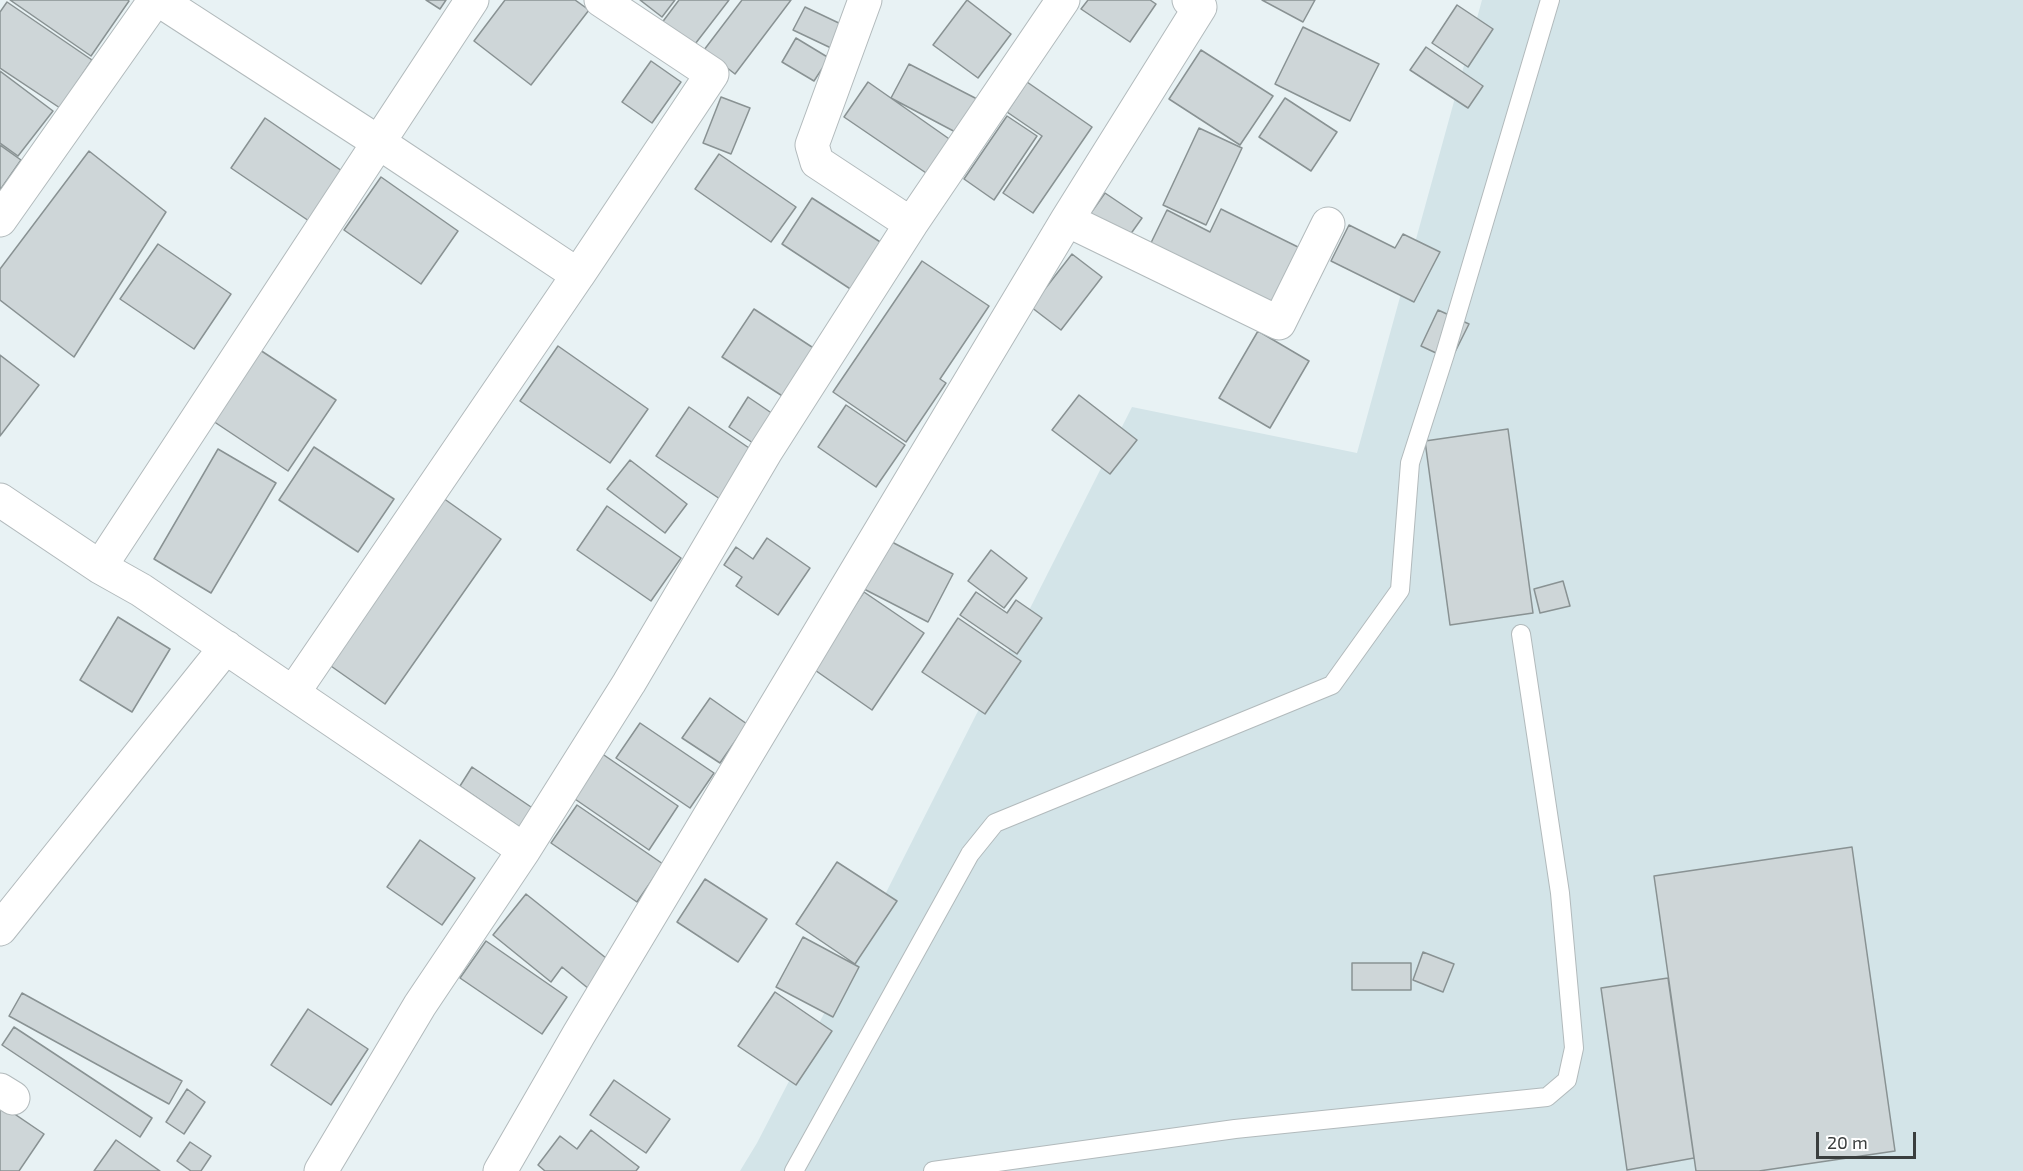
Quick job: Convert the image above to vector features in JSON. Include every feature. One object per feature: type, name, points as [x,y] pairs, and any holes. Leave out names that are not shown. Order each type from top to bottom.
[{"type":"street","points":[[0,220],[157,0],[378,142],[578,275]]},
{"type":"street","points":[[100,567],[472,0]]},
{"type":"street","points":[[293,693],[712,74],[601,0]]},
{"type":"street","points":[[865,0],[812,146],[818,162],[911,224]]},
{"type":"street","points":[[321,1171],[420,1005],[524,850],[629,683],[766,451],[911,224],[1064,0]]},
{"type":"street","points":[[500,1171],[579,1034],[1067,220],[1200,7],[1189,0]]},
{"type":"street","points":[[1067,220],[1279,323],[1328,224]]},
{"type":"street","points":[[0,500],[100,567],[141,590],[524,850]]},
{"type":"street","points":[[0,929],[226,648]]},
{"type":"lane","points":[[794,1171],[970,854],[994,823],[1332,685],[1400,590],[1410,463],[1445,354],[1550,0]]},
{"type":"lane","points":[[933,1171],[1235,1129],[1548,1097],[1567,1080],[1574,1048],[1560,894],[1521,634]]},
{"type":"shaded area","points":[[1482,0],[2023,0],[2023,1171],[740,1171],[757,1143],[860,944],[1132,407],[1357,453]]},
{"type":"building","points":[[10,0],[128,0],[129,1],[91,56]]},
{"type":"building","points":[[426,0],[446,0],[440,9]]},
{"type":"building","points":[[505,0],[575,0],[589,10],[531,85],[474,41]]},
{"type":"building","points":[[640,0],[675,0],[662,17]]},
{"type":"building","points":[[679,0],[729,0],[692,48],[661,24]]},
{"type":"building","points":[[742,0],[791,0],[735,74],[704,50]]},
{"type":"building","points":[[967,0],[1011,34],[978,78],[933,45]]},
{"type":"building","points":[[1088,0],[1150,0],[1156,4],[1130,42],[1081,9]]},
{"type":"building","points":[[1262,0],[1315,0],[1303,22]]},
{"type":"building","points":[[7,2],[92,60],[60,108],[0,68],[0,12]]},
{"type":"building","points":[[1457,5],[1493,29],[1468,67],[1432,43]]},
{"type":"building","points":[[805,7],[843,25],[831,48],[793,30]]},
{"type":"building","points":[[1303,27],[1379,64],[1350,121],[1275,84]]},
{"type":"building","points":[[796,38],[829,58],[814,81],[782,62]]},
{"type":"building","points":[[1426,47],[1483,86],[1468,108],[1410,70]]},
{"type":"building","points":[[1201,50],[1273,96],[1240,145],[1169,99]]},
{"type":"building","points":[[651,61],[681,82],[652,123],[622,102]]},
{"type":"building","points":[[909,64],[979,100],[961,135],[891,98]]},
{"type":"building","points":[[0,71],[53,111],[18,156],[0,143]]},
{"type":"building","points":[[868,82],[955,143],[932,177],[844,117]]},
{"type":"building","points":[[1027,82],[1092,127],[1033,213],[1003,193],[1042,136],[1007,112]]},
{"type":"building","points":[[721,97],[750,108],[731,154],[703,143]]},
{"type":"building","points":[[1285,98],[1337,132],[1311,171],[1259,137]]},
{"type":"building","points":[[1007,116],[1037,136],[994,200],[964,179]]},
{"type":"building","points":[[265,118],[342,171],[309,221],[231,168]]},
{"type":"building","points":[[1199,128],[1242,148],[1206,225],[1163,205]]},
{"type":"building","points":[[0,145],[21,160],[0,190]]},
{"type":"building","points":[[89,151],[166,212],[74,357],[0,300],[0,269]]},
{"type":"building","points":[[719,154],[796,207],[771,242],[695,189]]},
{"type":"building","points":[[381,177],[458,231],[421,284],[344,230]]},
{"type":"building","points":[[1105,193],[1142,218],[1125,242],[1088,217]]},
{"type":"building","points":[[812,198],[888,247],[858,294],[782,244]]},
{"type":"building","points":[[1221,209],[1304,250],[1272,313],[1147,251],[1167,210],[1210,232]]},
{"type":"building","points":[[1349,225],[1395,248],[1403,234],[1440,252],[1414,302],[1331,261]]},
{"type":"building","points":[[158,244],[231,294],[194,349],[120,299]]},
{"type":"building","points":[[1072,254],[1102,277],[1061,330],[1031,307]]},
{"type":"building","points":[[922,261],[989,306],[940,379],[946,383],[906,442],[833,392]]},
{"type":"building","points":[[754,309],[818,351],[787,399],[722,357]]},
{"type":"building","points":[[1438,310],[1469,324],[1451,360],[1421,346]]},
{"type":"building","points":[[1258,331],[1309,361],[1270,428],[1219,398]]},
{"type":"building","points":[[558,346],[648,409],[610,463],[520,401]]},
{"type":"building","points":[[260,350],[336,400],[288,471],[213,421]]},
{"type":"building","points":[[0,355],[39,385],[0,436]]},
{"type":"building","points":[[1079,395],[1137,440],[1110,474],[1052,430]]},
{"type":"building","points":[[748,397],[773,414],[753,443],[729,427]]},
{"type":"building","points":[[846,405],[905,445],[876,487],[818,447]]},
{"type":"building","points":[[689,407],[752,450],[720,499],[656,456]]},
{"type":"building","points":[[1508,429],[1533,613],[1450,625],[1425,441]]},
{"type":"building","points":[[314,447],[394,499],[358,552],[279,500]]},
{"type":"building","points":[[218,449],[276,483],[211,593],[154,559]]},
{"type":"building","points":[[630,460],[687,504],[665,533],[607,489]]},
{"type":"building","points":[[443,498],[501,539],[385,704],[328,664]]},
{"type":"building","points":[[607,506],[681,558],[651,601],[577,550]]},
{"type":"building","points":[[767,538],[810,568],[778,615],[736,586],[742,577],[724,565],[736,547],[753,559]]},
{"type":"building","points":[[890,541],[953,574],[928,622],[864,589]]},
{"type":"building","points":[[991,550],[1027,578],[1004,608],[968,581]]},
{"type":"building","points":[[1563,581],[1570,606],[1540,613],[1534,589]]},
{"type":"building","points":[[864,592],[924,633],[872,710],[812,668]]},
{"type":"building","points":[[976,592],[1007,613],[1016,600],[1042,618],[1017,654],[960,615]]},
{"type":"building","points":[[118,617],[170,649],[132,712],[80,680]]},
{"type":"building","points":[[958,618],[1021,661],[985,714],[922,672]]},
{"type":"building","points":[[710,698],[747,724],[720,763],[682,738]]},
{"type":"building","points":[[640,723],[714,773],[690,808],[616,758]]},
{"type":"building","points":[[601,753],[678,806],[649,850],[572,797]]},
{"type":"building","points":[[472,767],[534,809],[521,828],[460,786]]},
{"type":"building","points":[[577,805],[663,864],[637,902],[551,843]]},
{"type":"building","points":[[420,840],[475,878],[442,925],[387,887]]},
{"type":"building","points":[[1852,847],[1895,1151],[1759,1171],[1696,1171],[1654,876]]},
{"type":"building","points":[[837,862],[897,901],[855,964],[796,924]]},
{"type":"building","points":[[705,879],[767,919],[738,962],[677,922]]},
{"type":"building","points":[[526,894],[611,962],[589,989],[562,967],[551,982],[493,935]]},
{"type":"building","points":[[803,937],[859,967],[833,1017],[776,987]]},
{"type":"building","points":[[486,941],[567,997],[542,1034],[460,978]]},
{"type":"building","points":[[1423,952],[1454,964],[1443,992],[1413,980]]},
{"type":"building","points":[[1352,963],[1411,963],[1411,990],[1352,990]]},
{"type":"building","points":[[1668,978],[1694,1158],[1627,1170],[1601,988]]},
{"type":"building","points":[[775,992],[832,1031],[796,1085],[738,1046]]},
{"type":"building","points":[[22,993],[182,1081],[169,1104],[9,1016]]},
{"type":"building","points":[[308,1009],[368,1049],[331,1105],[271,1065]]},
{"type":"building","points":[[14,1027],[152,1118],[140,1137],[2,1045]]},
{"type":"building","points":[[614,1080],[670,1119],[646,1153],[590,1115]]},
{"type":"building","points":[[187,1089],[205,1102],[184,1134],[166,1122]]},
{"type":"building","points":[[0,1104],[44,1134],[19,1171],[0,1171]]},
{"type":"building","points":[[591,1130],[639,1167],[636,1171],[545,1171],[538,1165],[560,1136],[577,1149]]},
{"type":"building","points":[[116,1140],[160,1171],[94,1171]]},
{"type":"building","points":[[190,1142],[211,1156],[201,1171],[191,1171],[177,1161]]}]
